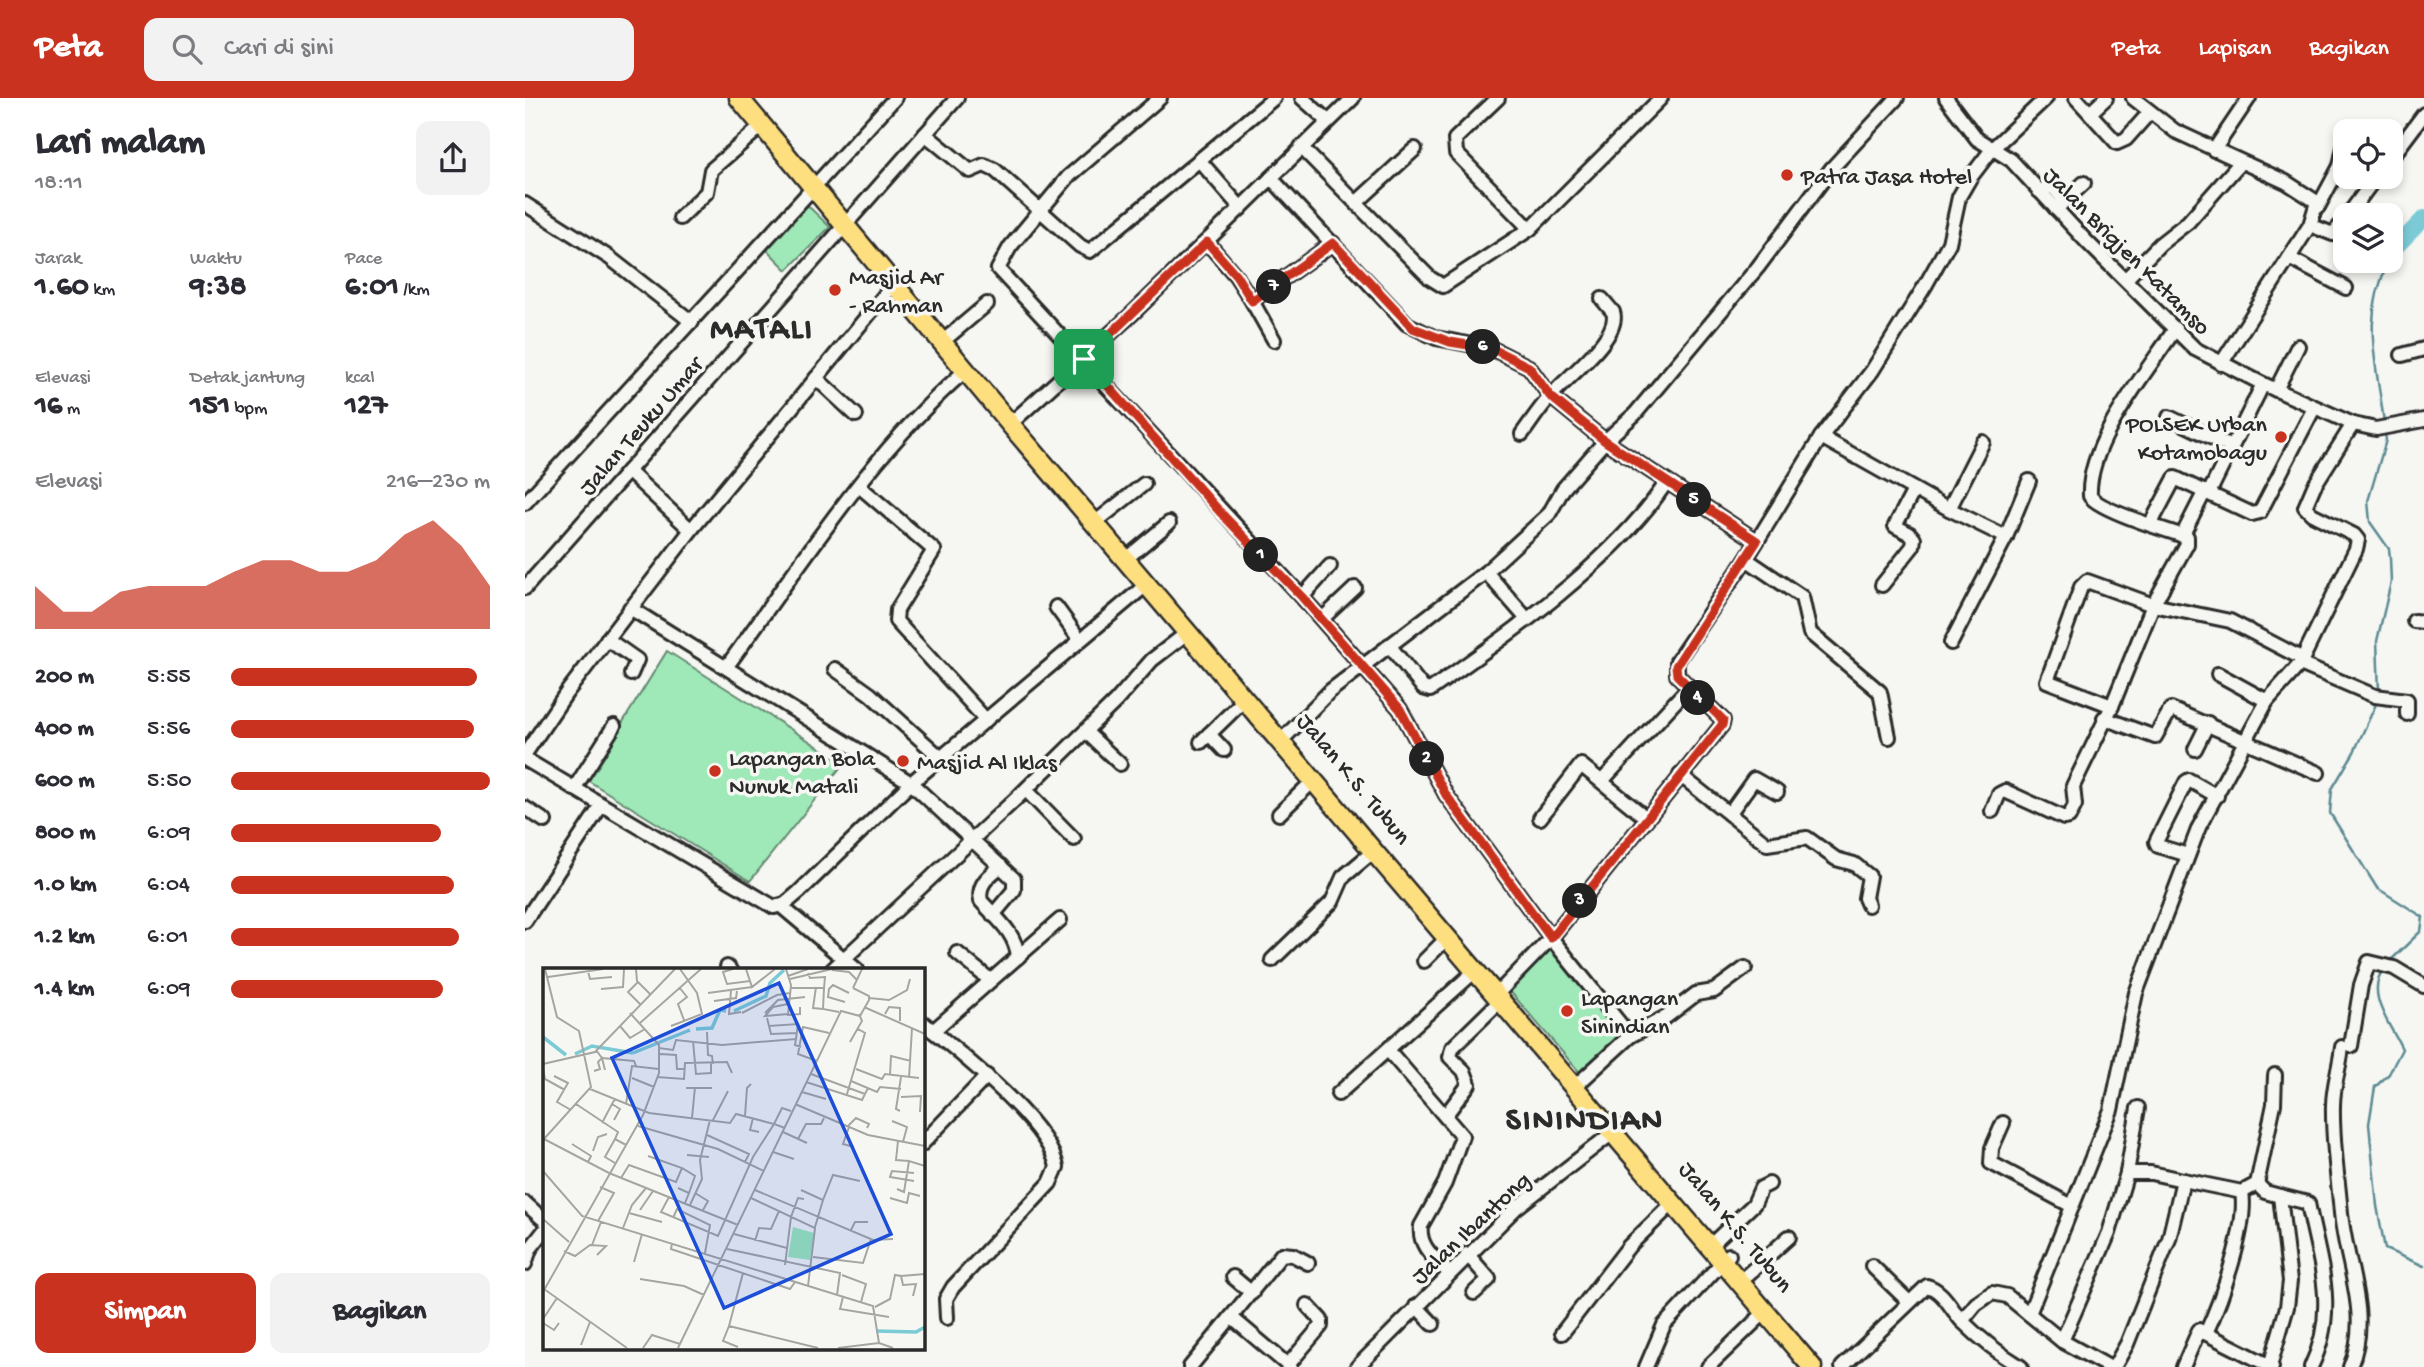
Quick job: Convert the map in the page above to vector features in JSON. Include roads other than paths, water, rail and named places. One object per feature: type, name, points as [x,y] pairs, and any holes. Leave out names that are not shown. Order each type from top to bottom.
[{"type":"highway","points":[[739,98],[847,225]]},
{"type":"highway","name":"Jalan K.S. Tubun","points":[[847,225],[965,371],[1133,553],[1283,739],[1714,1243],[1765,1312],[1812,1367]]},
{"type":"highway","name":"Jalan K.S. Tubun","points":[[847,225],[948,337],[1013,422],[1146,585],[1244,700],[1283,739],[1313,781],[1475,971],[1581,1081],[1673,1202],[1746,1276],[1823,1367]]},
{"type":"street","points":[[525,503],[895,98]]},
{"type":"street","name":"Jalan Teuku Umar","points":[[525,588],[957,98]]},
{"type":"street","points":[[1160,98],[1078,167],[1039,208],[998,262],[998,269],[1084,359],[1221,513],[1302,597],[1400,709],[1446,795],[1551,938],[1630,1036]]},
{"type":"street","points":[[925,134],[969,171],[984,165],[989,166],[1080,246],[1093,250],[1273,98]]},
{"type":"street","points":[[1302,98],[1328,121]]},
{"type":"street","points":[[1013,422],[1084,359],[1207,242],[1353,98]]},
{"type":"street","points":[[1498,98],[1455,139],[1453,145],[1456,153],[1530,229]]},
{"type":"street","points":[[1301,147],[1430,278],[1443,286],[1530,229],[1661,98]]},
{"type":"street","points":[[1283,739],[1330,691],[1486,572],[1549,514],[1563,489],[1605,441],[1635,414],[1758,267],[1832,167],[1897,98]]},
{"type":"street","name":"Jalan Brigjen Katamso","points":[[1946,98],[1977,139],[2011,160],[2039,191],[2052,186],[2061,205],[2139,293],[2195,349],[2263,384],[2353,424],[2376,429],[2424,420]]},
{"type":"street","points":[[1445,1115],[1469,1084],[1464,1071],[1450,1057],[1453,1048],[1551,938],[1645,817],[1712,740],[1723,720],[1677,675],[1678,662],[1746,559],[1821,437],[1872,371],[1925,286],[1949,243],[1959,197],[1993,148],[2046,98]]},
{"type":"street","points":[[2076,98],[2119,143],[2149,113]]},
{"type":"street","points":[[2090,113],[2106,98]]},
{"type":"street","points":[[2133,98],[2149,113],[2214,150],[2316,199],[2318,207]]},
{"type":"street","points":[[2214,150],[2249,98]]},
{"type":"street","points":[[2403,142],[2424,114]]},
{"type":"street","points":[[680,218],[708,192],[711,170],[763,125]]},
{"type":"street","points":[[1356,203],[1415,149]]},
{"type":"street","points":[[1199,160],[1241,208]]},
{"type":"street","points":[[2126,279],[2160,244],[2188,222],[2239,163]]},
{"type":"street","points":[[1271,178],[1413,328],[1450,342],[1493,349],[1529,367],[1550,396],[1605,441],[1757,541]]},
{"type":"street","points":[[2221,364],[2310,225],[2333,179]]},
{"type":"street","points":[[2061,205],[2084,183]]},
{"type":"street","points":[[525,204],[564,227],[692,321]]},
{"type":"street","points":[[2310,225],[2333,234]]},
{"type":"street","points":[[1207,242],[1236,275],[1274,340]]},
{"type":"street","points":[[1252,301],[1333,243]]},
{"type":"street","points":[[2289,258],[2346,288]]},
{"type":"street","points":[[893,285],[630,608],[525,756],[601,806],[753,895],[774,906],[781,906],[799,892],[911,783],[1146,585]]},
{"type":"street","points":[[1522,433],[1550,396],[1586,363],[1612,325],[1615,317],[1602,299]]},
{"type":"street","points":[[948,337],[987,304]]},
{"type":"street","points":[[1992,811],[1999,794],[2005,791],[2060,816],[2069,817],[2075,805],[2073,786],[2112,706],[2153,604],[2183,556],[2188,538],[2095,503],[2090,496],[2090,482],[2112,426],[2175,329]]},
{"type":"street","points":[[2276,390],[2298,346]]},
{"type":"street","points":[[2402,355],[2424,349]]},
{"type":"street","points":[[727,666],[905,427],[965,371]]},
{"type":"street","points":[[816,378],[856,415]]},
{"type":"street","points":[[2182,536],[2263,384]]},
{"type":"street","points":[[2151,523],[2173,479],[2252,514],[2260,512],[2314,408]]},
{"type":"street","points":[[2169,417],[2231,447]]},
{"type":"street","points":[[2029,1314],[2111,1110],[2136,993],[2188,855],[2267,701],[2302,662],[2358,544],[2354,535],[2312,514],[2305,506],[2314,486],[2353,424]]},
{"type":"street","points":[[1821,437],[1949,509],[2006,537]]},
{"type":"street","points":[[1949,509],[1983,442]]},
{"type":"street","points":[[628,471],[691,530]]},
{"type":"street","points":[[1951,643],[2006,537],[2029,481]]},
{"type":"street","points":[[1389,645],[1429,691],[1526,618],[1628,533],[1666,483]]},
{"type":"street","points":[[1102,517],[1144,484]]},
{"type":"street","points":[[859,486],[934,550],[897,610],[897,621],[986,720]]},
{"type":"street","points":[[1882,585],[1913,547],[1914,540],[1910,534],[1895,526],[1914,490]]},
{"type":"street","points":[[1133,553],[1169,523]]},
{"type":"street","points":[[1746,559],[1802,597],[1810,633],[1877,688],[1889,737]]},
{"type":"street","points":[[1302,597],[1330,566]]},
{"type":"street","points":[[1486,572],[1526,618]]},
{"type":"street","points":[[2112,706],[2047,681],[2081,587],[2087,581],[2153,604],[2230,621],[2302,662],[2380,697],[2407,700],[2407,714]]},
{"type":"street","points":[[1322,619],[1355,588]]},
{"type":"street","points":[[1056,607],[1080,640]]},
{"type":"street","points":[[630,608],[911,783],[1001,866],[1016,885],[993,915]]},
{"type":"street","points":[[834,968],[1086,732],[1152,660],[1188,633]]},
{"type":"street","points":[[607,639],[637,660],[631,674]]},
{"type":"street","points":[[835,668],[870,694],[941,758]]},
{"type":"street","points":[[2218,674],[2267,701]]},
{"type":"street","points":[[1602,780],[1688,688]]},
{"type":"street","points":[[1224,750],[1205,738],[1244,700]]},
{"type":"street","points":[[2104,718],[2151,737],[2157,734],[2171,709],[2318,773]]},
{"type":"street","points":[[2195,749],[2208,723]]},
{"type":"street","points":[[574,789],[614,726]]},
{"type":"street","points":[[1086,732],[1120,764]]},
{"type":"street","points":[[1540,818],[1581,765],[1645,817]]},
{"type":"street","points":[[1680,775],[1767,844],[1808,838],[1836,859],[1854,864],[1869,876],[1865,898],[1868,905]]},
{"type":"street","points":[[1728,814],[1753,779],[1777,792]]},
{"type":"street","points":[[2188,855],[2158,846],[2156,842],[2186,782],[2189,780],[2217,796]]},
{"type":"street","points":[[1279,814],[1313,781]]},
{"type":"street","points":[[1025,790],[1074,839]]},
{"type":"street","points":[[525,921],[601,806]]},
{"type":"street","points":[[525,808],[545,821]]},
{"type":"street","points":[[1272,960],[1332,902],[1343,877],[1374,851]]},
{"type":"street","points":[[1001,866],[981,887],[981,901],[1011,934],[1017,945],[1018,957]]},
{"type":"street","points":[[781,906],[854,968]]},
{"type":"street","points":[[933,1031],[1060,920]]},
{"type":"street","points":[[1424,961],[1447,938]]},
{"type":"street","points":[[957,953],[990,980]]},
{"type":"street","points":[[2350,1367],[2355,1354],[2360,1308],[2341,1217],[2333,1104],[2367,966],[2373,961],[2388,966],[2424,986]]},
{"type":"street","points":[[1581,1081],[1630,1036],[1666,1017],[1696,994],[1714,990],[1745,968]]},
{"type":"street","points":[[1338,1094],[1475,971]]},
{"type":"street","points":[[924,1024],[987,1076],[1047,1141],[1057,1167],[1050,1183],[953,1287],[946,1299],[947,1318]]},
{"type":"street","points":[[1388,1050],[1460,1132],[1461,1143],[1420,1234],[1425,1248],[1449,1273]]},
{"type":"street","points":[[2127,1173],[2151,1173],[2242,1192],[2257,1184],[2274,1104],[2274,1075]]},
{"type":"street","points":[[924,1142],[987,1076]]},
{"type":"street","points":[[2062,1341],[2109,1233],[2127,1173],[2138,1108]]},
{"type":"street","points":[[2003,1122],[1992,1148],[1991,1163],[2072,1206]]},
{"type":"street","name":"Jalan Ibantong","points":[[1357,1367],[1467,1254],[1516,1208],[1616,1129]]},
{"type":"street","points":[[1962,1321],[1976,1304],[1991,1293],[2007,1296],[2062,1341],[2112,1367],[2127,1344],[2169,1240],[2183,1180]]},
{"type":"street","points":[[1646,1367],[1664,1325],[1714,1243],[1754,1204],[1761,1188],[1769,1184]]},
{"type":"street","points":[[2257,1184],[2265,1192],[2298,1198],[2308,1203],[2325,1272],[2326,1313],[2311,1367]]},
{"type":"street","points":[[2206,1333],[2230,1268],[2243,1204],[2242,1192]]},
{"type":"street","points":[[2183,1367],[2199,1330],[2250,1361],[2271,1366],[2287,1307],[2290,1281],[2280,1196]]},
{"type":"street","points":[[1562,1332],[1629,1246],[1673,1202]]},
{"type":"street","points":[[525,1203],[543,1219]]},
{"type":"street","points":[[525,1264],[530,1250],[543,1232]]},
{"type":"street","points":[[1746,1276],[1789,1237]]},
{"type":"street","points":[[1190,1367],[1282,1254],[1293,1255],[1308,1264]]},
{"type":"street","points":[[1467,1254],[1489,1279],[1473,1293]]},
{"type":"street","points":[[1872,1266],[1908,1301]]},
{"type":"street","points":[[1233,1277],[1252,1293]]},
{"type":"street","points":[[1843,1367],[1921,1288],[1931,1286],[1962,1321],[1997,1352],[2021,1367]]},
{"type":"street","points":[[1231,1317],[1289,1366],[1321,1325],[1321,1320],[1307,1305]]},
{"type":"street","points":[[1416,1306],[1433,1324]]},
{"type":"street","points":[[1707,1367],[1765,1312]]},
{"type":"waterway","points":[[2403,240],[2424,218]]},
{"type":"waterway","points":[[2384,273],[2375,303],[2373,341],[2384,423]]},
{"type":"waterway","points":[[2379,692],[2377,641],[2391,582],[2390,558],[2389,549],[2370,522],[2368,501],[2386,440],[2385,433]]},
{"type":"waterway","points":[[2377,702],[2354,752],[2332,789],[2330,813],[2377,888],[2423,917],[2421,931],[2388,963]]},
{"type":"waterway","points":[[2384,968],[2377,988],[2378,999],[2402,1049],[2389,1074],[2375,1087],[2369,1124],[2377,1206],[2385,1249],[2424,1266]]},
{"type":"place","name":"Patra Jasa Hotel","points":[[1787,175]]},
{"type":"place","name":"Masjid Ar - Rahman","points":[[835,290]]},
{"type":"place","name":"POLSEK Urban Kotamobagu","points":[[2281,437]]},
{"type":"place","name":"Masjid Al Iklas","points":[[903,761]]},
{"type":"place","name":"Lapangan Bola Nunuk Matali","points":[[715,771]]},
{"type":"place","name":"Lapangan Sinindian","points":[[1567,1011]]},
{"type":"district","name":"MATALI","points":[[762,326]]},
{"type":"district","name":"SININDIAN","points":[[1585,1117]]}]
